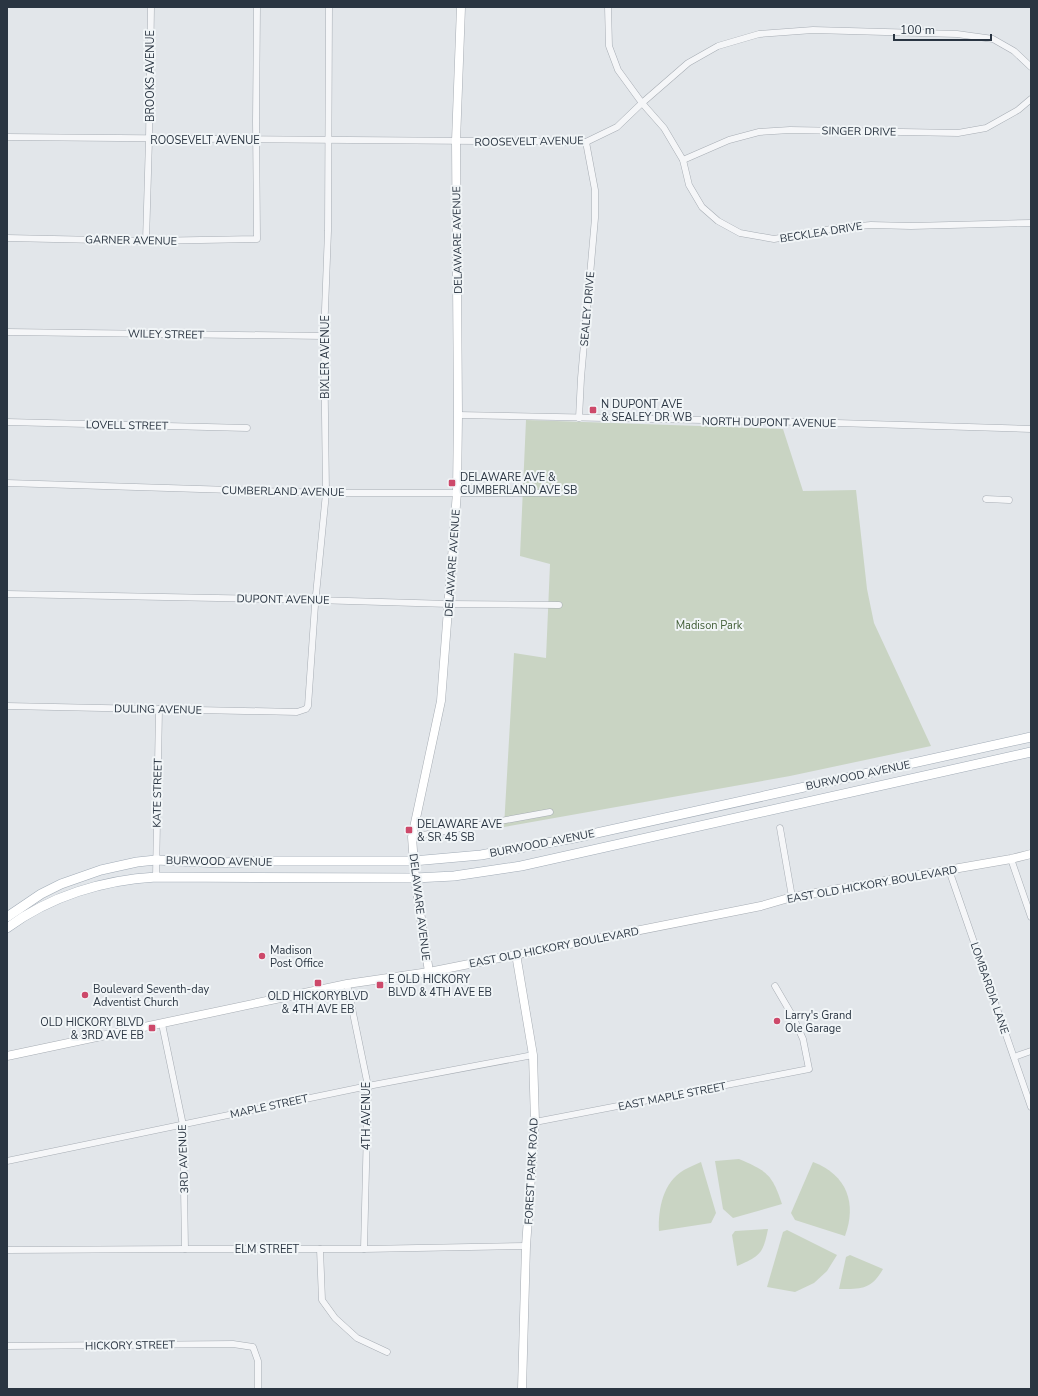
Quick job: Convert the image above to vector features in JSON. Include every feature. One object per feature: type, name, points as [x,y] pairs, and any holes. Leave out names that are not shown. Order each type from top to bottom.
[{"type":"main road","name":"BURWOOD AVENUE","points":[[7,916],[41,894],[84,876],[118,866],[156,860],[221,863],[272,861],[413,861],[482,855],[574,838],[1031,737]]},
{"type":"main road","name":"BURWOOD AVENUE","points":[[7,928],[42,907],[88,888],[136,878],[415,878],[454,876],[521,866],[1031,752]]},
{"type":"street","name":"BROOKS AVENUE","points":[[146,241],[151,7]]},
{"type":"street","points":[[256,140],[257,7]]},
{"type":"street","name":"BIXLER AVENUE","points":[[308,706],[315,600],[326,492],[324,336],[328,231],[327,139],[329,7]]},
{"type":"street","name":"DELAWARE AVENUE","points":[[429,972],[415,878],[412,837],[441,701],[457,492],[458,415],[456,141],[461,7]]},
{"type":"street","name":"BECKLEA DRIVE","points":[[608,7],[609,46],[618,70],[642,103],[664,128],[684,160],[689,184],[702,207],[718,221],[740,233],[774,239],[837,228],[871,225],[911,226],[1031,223]]},
{"type":"street","name":"ROOSEVELT AVENUE","points":[[7,137],[586,142],[617,127],[688,63],[718,46],[759,34],[813,30],[956,34],[993,39],[1014,51],[1031,67]]},
{"type":"street","name":"SINGER DRIVE","points":[[684,160],[729,140],[758,132],[790,130],[958,133],[986,128],[1018,110],[1031,99]]},
{"type":"street","name":"GARNER AVENUE","points":[[7,238],[146,241],[257,239],[256,140]]},
{"type":"street","name":"SEALEY DRIVE","points":[[579,418],[582,364],[596,200],[593,174],[586,142]]},
{"type":"street","name":"WILEY STREET","points":[[7,332],[324,336]]},
{"type":"street","name":"NORTH DUPONT AVENUE","points":[[458,415],[779,421],[1031,429]]},
{"type":"street","name":"LOVELL STREET","points":[[7,422],[247,428]]},
{"type":"street","points":[[996,428],[996,435]]},
{"type":"street","name":"CUMBERLAND AVENUE","points":[[7,483],[326,492],[559,493]]},
{"type":"street","points":[[986,499],[1009,500]]},
{"type":"street","name":"DUPONT AVENUE","points":[[7,594],[559,605]]},
{"type":"street","name":"DULING AVENUE","points":[[7,706],[297,712],[306,709],[308,706]]},
{"type":"street","name":"KATE STREET","points":[[156,877],[159,709]]},
{"type":"street","points":[[412,837],[550,812]]},
{"type":"street","points":[[780,828],[792,897]]},
{"type":"street","name":"EAST OLD HICKORY BOULEVARD","points":[[7,1056],[347,984],[429,972],[761,906],[792,897],[1011,859],[1031,854]]},
{"type":"street","points":[[1011,859],[1031,917]]},
{"type":"street","name":"LOMBARDIA LANE","points":[[949,870],[1031,1106]]},
{"type":"street","name":"FOREST PARK ROAD","points":[[516,954],[533,1055],[535,1122],[526,1246],[522,1389]]},
{"type":"street","name":"4TH AVENUE","points":[[347,984],[368,1086],[364,1249]]},
{"type":"street","name":"EAST MAPLE STREET","points":[[535,1122],[809,1069],[803,1039],[792,1015],[774,986]]},
{"type":"street","name":"3RD AVENUE","points":[[162,1024],[183,1125],[185,1249]]},
{"type":"street","points":[[1014,1057],[1031,1051]]},
{"type":"street","name":"MAPLE STREET","points":[[7,1161],[368,1086],[533,1055]]},
{"type":"street","name":"ELM STREET","points":[[7,1250],[364,1249],[526,1246]]},
{"type":"street","points":[[320,1249],[322,1300],[335,1318],[356,1338],[387,1352]]},
{"type":"street","name":"HICKORY STREET","points":[[7,1346],[233,1344],[253,1347],[258,1361],[258,1389]]},
{"type":"green space","name":"Madison Park","points":[[526,420],[783,429],[803,491],[856,490],[867,589],[874,623],[931,746],[790,776],[504,827],[514,653],[546,658],[550,564],[520,556]]},
{"type":"green space","points":[[739,1159],[756,1167],[767,1175],[775,1186],[782,1204],[733,1218],[723,1209],[715,1161]]},
{"type":"green space","points":[[701,1162],[716,1213],[711,1223],[659,1231],[661,1205],[663,1197],[671,1182],[677,1175],[686,1169]]},
{"type":"green space","points":[[813,1162],[834,1174],[841,1182],[846,1192],[850,1212],[845,1236],[795,1220],[791,1213]]},
{"type":"green space","points":[[768,1229],[764,1244],[759,1253],[751,1260],[737,1266],[732,1235],[735,1231]]},
{"type":"green space","points":[[787,1230],[837,1255],[827,1271],[814,1283],[795,1292],[767,1287],[783,1232]]},
{"type":"green space","points":[[850,1255],[883,1269],[879,1276],[870,1285],[853,1289],[839,1289],[846,1257]]},
{"type":"place","name":"N DUPONT AVE & SEALEY DR WB","points":[[593,410]]},
{"type":"place","name":"DELAWARE AVE & CUMBERLAND AVE SB","points":[[452,483]]},
{"type":"place","name":"DELAWARE AVE & SR 45 SB","points":[[409,830]]},
{"type":"place","name":"Madison Post Office","points":[[262,956]]},
{"type":"place","name":"OLD HICKORYBLVD & 4TH AVE EB","points":[[318,983]]},
{"type":"place","name":"E OLD HICKORY BLVD & 4TH AVE EB","points":[[380,985]]},
{"type":"place","name":"Boulevard Seventh-day Adventist Church","points":[[85,995]]},
{"type":"place","name":"Larry's Grand Ole Garage","points":[[777,1021]]},
{"type":"place","name":"OLD HICKORY BLVD & 3RD AVE EB","points":[[152,1028]]}]
